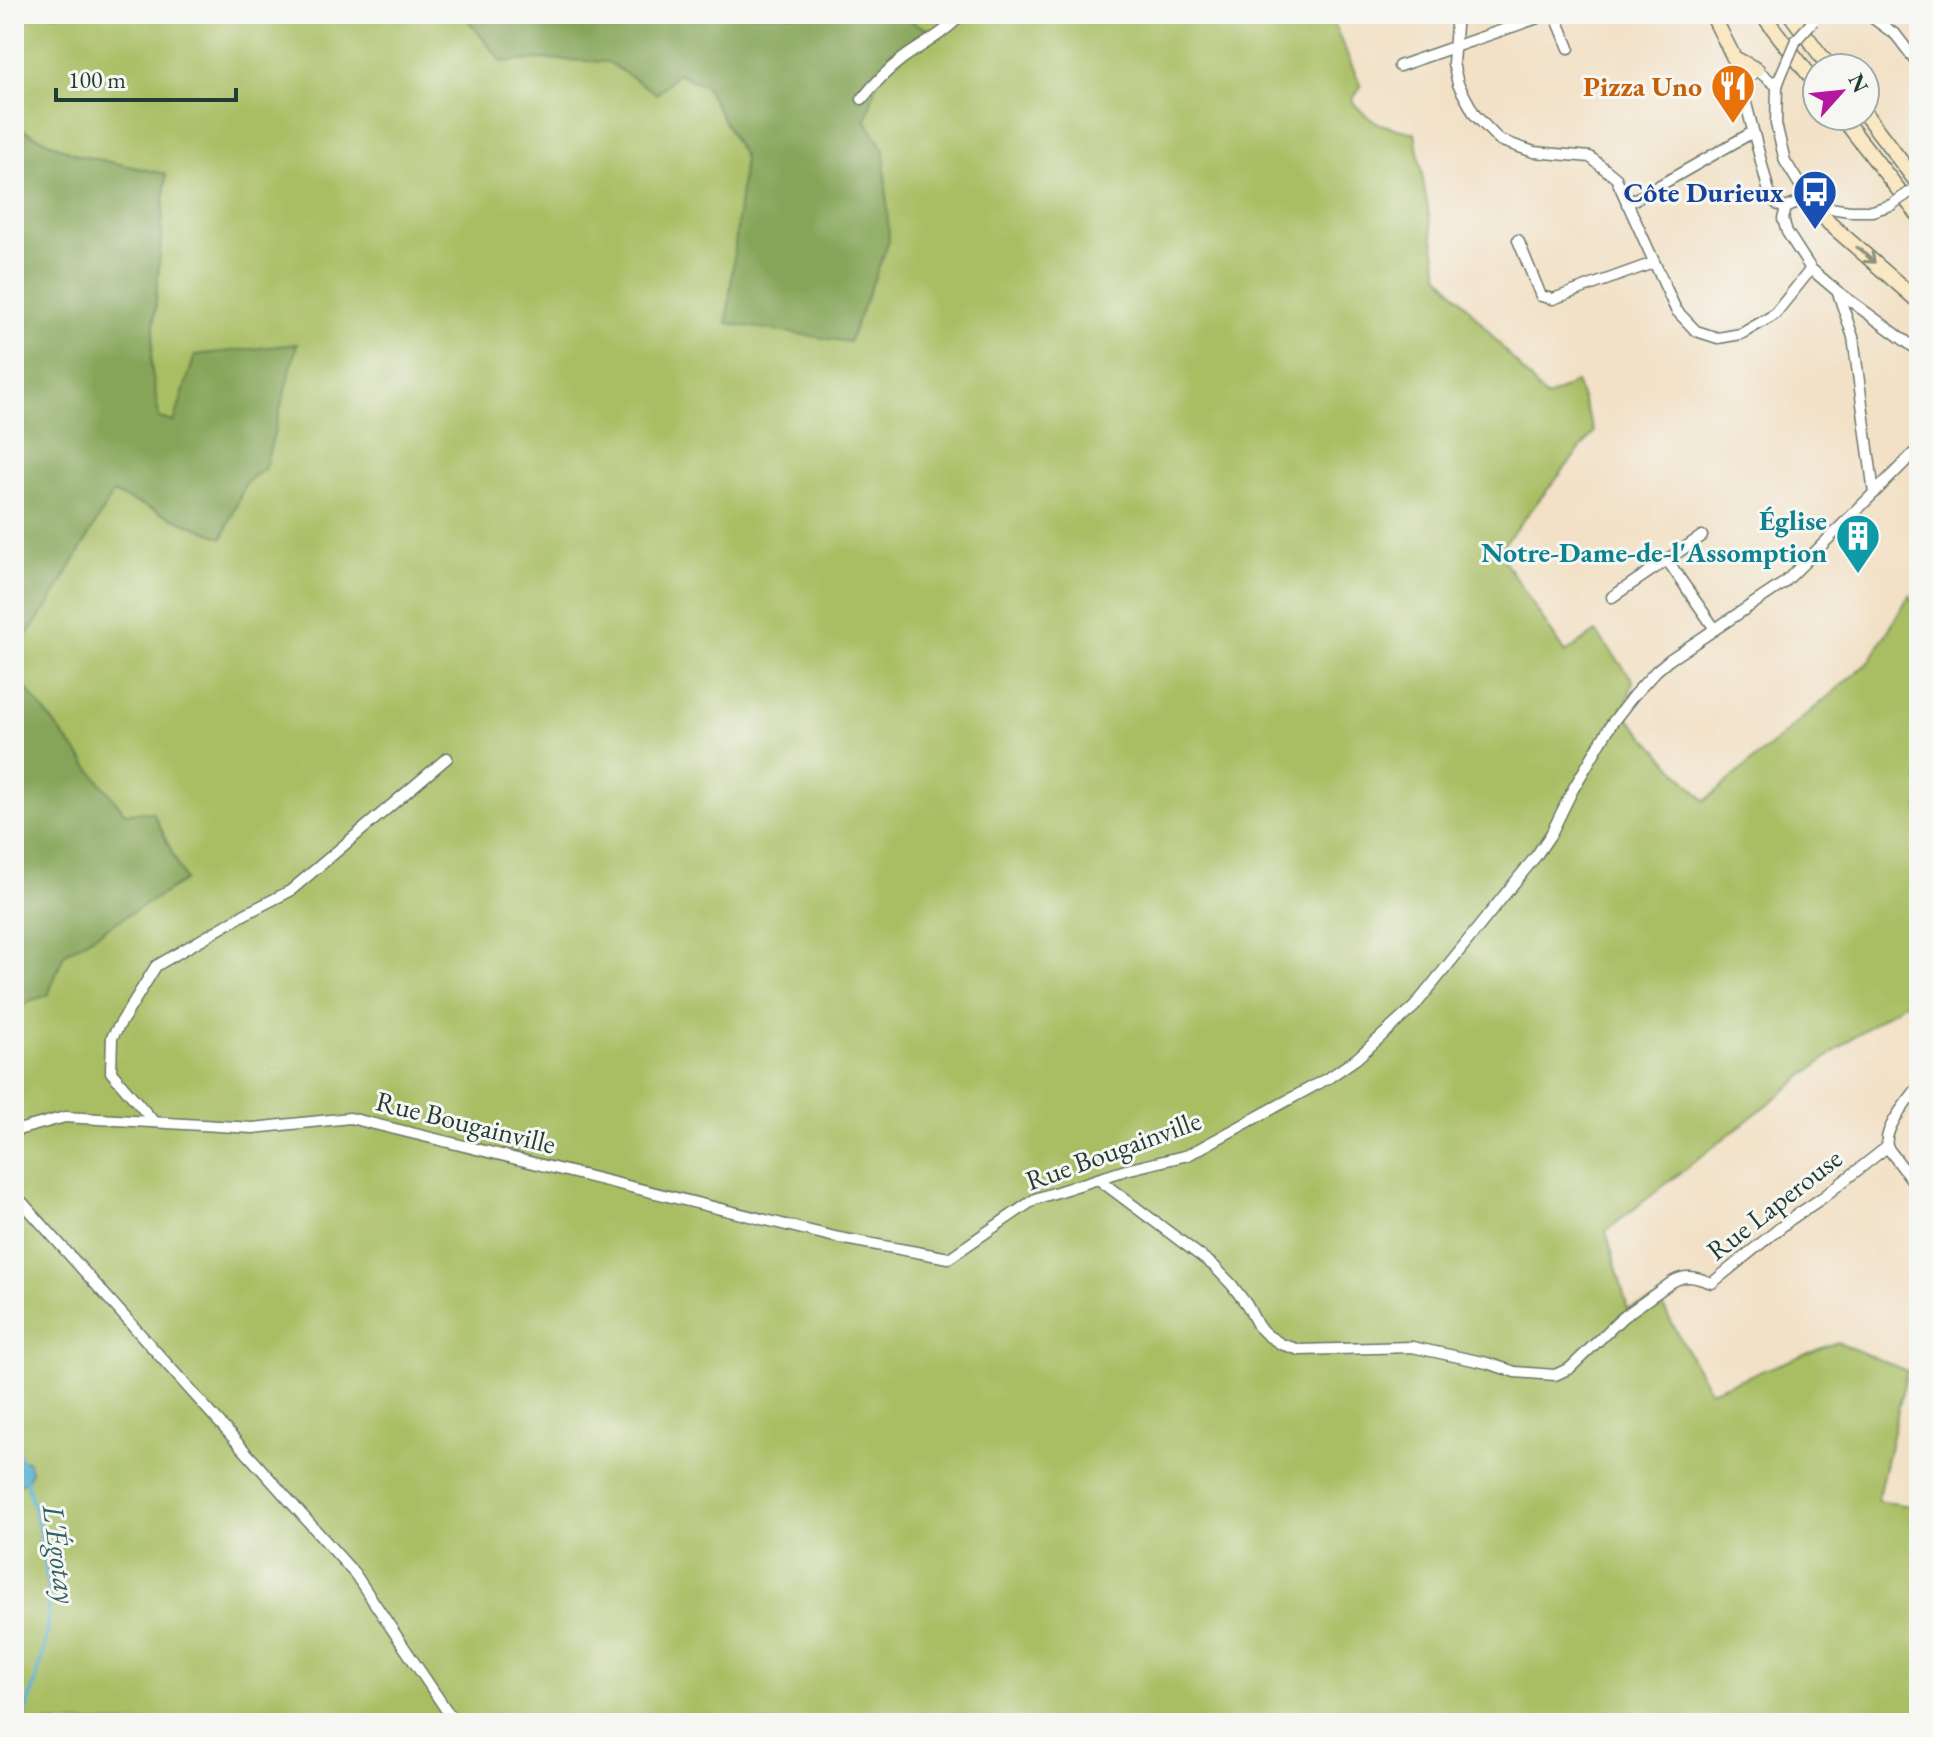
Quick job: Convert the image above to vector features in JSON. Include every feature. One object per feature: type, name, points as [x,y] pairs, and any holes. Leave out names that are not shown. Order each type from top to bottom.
[{"type":"main road","points":[[1712,14],[1734,58],[1757,70]]},
{"type":"main road","points":[[1762,14],[1801,64]]},
{"type":"main road","points":[[1790,14],[1818,52]]},
{"type":"main road","points":[[1853,132],[1919,216]]},
{"type":"main road","points":[[1879,132],[1919,184]]},
{"type":"main road","points":[[1812,202],[1829,223],[1919,302]]},
{"type":"street","points":[[862,99],[880,76],[930,42],[962,14]]},
{"type":"street","points":[[1457,14],[1453,63],[1458,84],[1475,115],[1499,140],[1534,152],[1590,157],[1616,178],[1676,310],[1696,331],[1718,338],[1741,334],[1774,315],[1811,269]]},
{"type":"street","points":[[1399,66],[1549,14]]},
{"type":"street","points":[[1555,14],[1569,48]]},
{"type":"street","points":[[1867,14],[1881,19],[1919,65]]},
{"type":"street","points":[[1812,202],[1785,161],[1776,124],[1779,81],[1796,40],[1818,17]]},
{"type":"street","points":[[1779,81],[1757,70],[1741,84],[1770,196],[1784,214],[1787,232],[1811,269],[1919,351]]},
{"type":"street","points":[[1627,204],[1753,132]]},
{"type":"street","points":[[1784,214],[1812,202],[1850,211],[1872,211],[1891,205],[1919,184]]},
{"type":"street","points":[[1518,240],[1541,296],[1553,299],[1653,263]]},
{"type":"street","points":[[1837,291],[1853,337],[1874,493]]},
{"type":"street","name":"Rue Bougainville","points":[[14,1131],[65,1117],[253,1128],[350,1118],[839,1238],[949,1258],[1035,1199],[1188,1155],[1330,1077],[1356,1059],[1414,1007],[1536,856],[1551,834],[1587,763],[1622,709],[1656,671],[1784,583],[1919,448]]},
{"type":"street","points":[[1612,597],[1702,536]]},
{"type":"street","points":[[1667,560],[1715,629]]},
{"type":"street","points":[[154,1122],[111,1072],[112,1037],[156,966],[290,891],[447,758]]},
{"type":"street","points":[[1919,1086],[1890,1127],[1885,1140],[1919,1189]]},
{"type":"street","name":"Rue Laperouse","points":[[1098,1179],[1214,1266],[1247,1305],[1258,1326],[1281,1344],[1300,1350],[1412,1347],[1515,1372],[1555,1375],[1570,1368],[1623,1317],[1680,1277],[1690,1276],[1712,1283],[1887,1147]]},
{"type":"street","points":[[14,1193],[355,1574],[455,1723]]},
{"type":"green space","points":[[14,14],[1325,14],[1335,27],[1361,86],[1352,101],[1373,120],[1415,133],[1439,274],[1546,398],[1576,382],[1594,432],[1498,551],[1565,653],[1596,632],[1633,680],[1624,714],[1705,801],[1870,661],[1910,594],[1919,615],[1919,993],[1852,1038],[1606,1231],[1628,1309],[1659,1300],[1710,1391],[1837,1342],[1907,1371],[1877,1501],[1919,1507],[1919,1723],[14,1723],[14,1014],[29,1001],[48,995],[64,954],[185,880],[153,812],[125,813],[14,673],[14,651],[48,606],[113,493],[223,538],[246,482],[265,468],[174,422],[159,418],[151,365],[166,174],[77,155],[14,126]]},
{"type":"green space","points":[[463,14],[898,14],[932,32],[878,76],[866,121],[884,150],[889,241],[849,342],[727,323],[744,158],[705,86],[678,73],[657,94],[608,62],[546,59],[502,62]]},
{"type":"green space","points":[[14,126],[77,155],[166,174],[151,365],[159,418],[174,422],[195,355],[297,344],[265,468],[246,482],[222,538],[113,493],[48,606],[14,651]]},
{"type":"green space","points":[[14,673],[125,813],[153,812],[185,880],[64,954],[48,995],[29,1001],[14,1014]]},
{"type":"water","points":[[14,1461],[27,1461],[31,1471],[27,1481],[19,1484],[14,1481]]},
{"type":"waterway","name":"L'Égotay","points":[[14,1438],[21,1463]]},
{"type":"waterway","name":"L'Égotay","points":[[22,1723],[40,1664],[48,1610],[43,1553],[26,1479]]},
{"type":"place","name":"Pizza Uno","points":[[1733,125]]},
{"type":"place","name":"Côte Durieux","points":[[1815,231]]},
{"type":"place","name":"Église Notre-Dame-de-l'Assomption","points":[[1858,575]]}]
